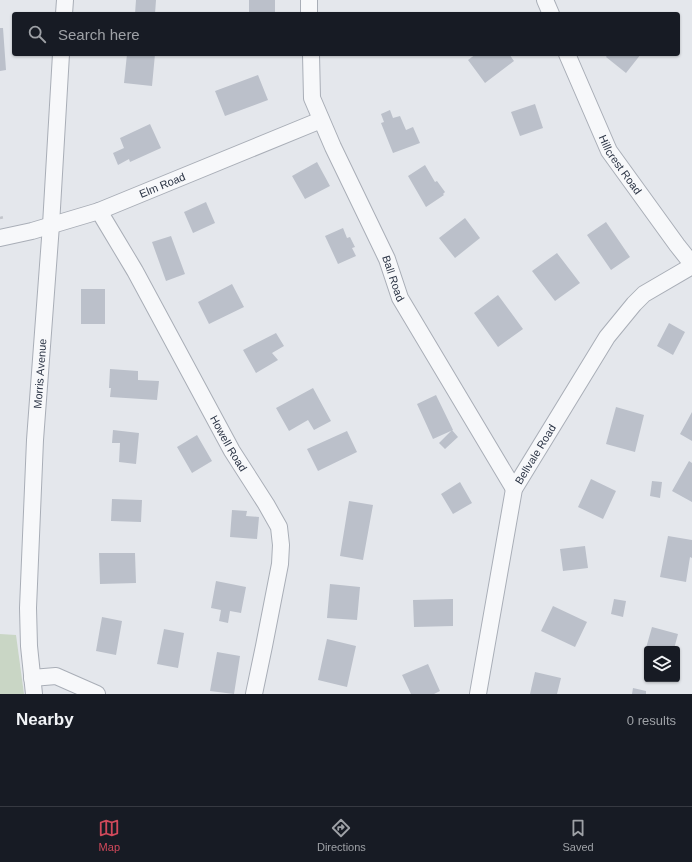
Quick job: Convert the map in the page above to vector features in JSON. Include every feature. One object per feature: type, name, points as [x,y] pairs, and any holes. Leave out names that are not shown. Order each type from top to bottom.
[{"type":"street","points":[[64,12],[66,0]]},
{"type":"street","points":[[309,0],[309,12]]},
{"type":"street","points":[[545,0],[550,12]]},
{"type":"street","name":"Morris Avenue","points":[[33,686],[29,646],[28,600],[35,440],[62,56]]},
{"type":"street","name":"Ball Road","points":[[311,56],[312,98],[333,148],[387,259],[400,298],[514,489]]},
{"type":"street","name":"Hillcrest Road","points":[[569,56],[609,151],[692,265]]},
{"type":"street","name":"Elm Road","points":[[0,238],[32,232],[99,211],[321,120]]},
{"type":"street","name":"Howell Road","points":[[99,211],[136,271],[232,451],[279,527],[281,545],[280,564],[254,694]]},
{"type":"street","name":"Bellvale Road","points":[[478,694],[514,489],[607,338],[630,309],[644,294],[692,265]]},
{"type":"street","points":[[33,686],[56,676],[97,694]]},
{"type":"path","points":[[0,218],[4,217]]},
{"type":"green space","points":[[0,634],[16,635],[24,694],[0,694]]},
{"type":"building","points":[[136,0],[156,0],[155,12],[135,12]]},
{"type":"building","points":[[249,0],[275,0],[275,12],[249,12]]},
{"type":"building","points":[[0,28],[3,28],[6,70],[0,71]]},
{"type":"building","points":[[127,56],[155,56],[152,86],[124,83]]},
{"type":"building","points":[[473,56],[510,56],[514,61],[485,83],[468,60]]},
{"type":"building","points":[[607,56],[639,56],[626,73]]},
{"type":"building","points":[[258,75],[268,100],[225,116],[215,91]]},
{"type":"building","points":[[535,104],[543,128],[520,136],[511,112]]},
{"type":"building","points":[[390,110],[393,118],[400,116],[406,130],[413,127],[420,143],[393,153],[381,123],[384,122],[381,114]]},
{"type":"building","points":[[150,124],[161,148],[130,162],[129,159],[118,165],[113,153],[124,148],[120,138]]},
{"type":"building","points":[[317,162],[330,186],[305,199],[292,176]]},
{"type":"building","points":[[425,165],[435,182],[437,181],[445,192],[443,194],[444,195],[426,207],[408,176]]},
{"type":"building","points":[[206,202],[215,223],[193,233],[184,212]]},
{"type":"building","points":[[465,218],[480,238],[455,258],[439,238]]},
{"type":"building","points":[[606,222],[630,257],[611,270],[587,235]]},
{"type":"building","points":[[343,228],[347,238],[350,237],[355,247],[352,248],[356,256],[338,264],[325,236]]},
{"type":"building","points":[[171,236],[185,274],[166,281],[152,242]]},
{"type":"building","points":[[557,253],[580,283],[555,301],[532,271]]},
{"type":"building","points":[[232,284],[244,307],[209,324],[198,302]]},
{"type":"building","points":[[81,289],[105,289],[105,324],[81,324]]},
{"type":"building","points":[[498,295],[523,329],[498,347],[474,313]]},
{"type":"building","points":[[669,323],[685,332],[673,355],[657,346]]},
{"type":"building","points":[[276,333],[284,346],[272,353],[278,360],[256,373],[243,350]]},
{"type":"building","points":[[110,369],[138,371],[138,380],[159,381],[157,400],[110,397]]},
{"type":"building","points":[[313,388],[331,421],[314,430],[308,420],[289,431],[276,408]]},
{"type":"building","points":[[436,395],[453,430],[433,439],[417,404]]},
{"type":"building","points":[[616,407],[644,415],[635,452],[606,444]]},
{"type":"building","points":[[692,412],[692,441],[680,434]]},
{"type":"building","points":[[113,430],[139,433],[136,464],[119,462],[120,443],[112,443]]},
{"type":"building","points":[[452,430],[458,437],[445,449],[439,443]]},
{"type":"building","points":[[347,431],[357,452],[318,471],[307,449]]},
{"type":"building","points":[[197,435],[212,461],[192,473],[177,447]]},
{"type":"building","points":[[689,461],[692,463],[692,502],[672,491]]},
{"type":"building","points":[[591,479],[616,491],[603,519],[578,507]]},
{"type":"building","points":[[652,481],[662,482],[660,498],[650,496]]},
{"type":"building","points":[[460,482],[472,503],[453,514],[441,494]]},
{"type":"building","points":[[112,499],[142,500],[141,522],[111,521]]},
{"type":"building","points":[[349,501],[373,505],[363,560],[340,556]]},
{"type":"building","points":[[232,510],[247,511],[246,516],[259,517],[257,539],[230,537]]},
{"type":"building","points":[[668,536],[692,540],[692,558],[690,557],[686,582],[660,577]]},
{"type":"building","points":[[585,546],[588,568],[563,571],[560,549]]},
{"type":"building","points":[[99,553],[135,553],[136,583],[100,584]]},
{"type":"building","points":[[216,581],[246,587],[241,613],[230,611],[228,623],[219,621],[221,610],[211,608]]},
{"type":"building","points":[[330,584],[360,587],[357,620],[327,618]]},
{"type":"building","points":[[453,599],[453,626],[414,627],[413,600]]},
{"type":"building","points":[[614,599],[626,601],[623,617],[611,614]]},
{"type":"building","points":[[553,606],[587,622],[575,647],[541,631]]},
{"type":"building","points":[[102,617],[122,621],[116,655],[96,651]]},
{"type":"building","points":[[652,627],[678,634],[675,646],[647,646]]},
{"type":"building","points":[[164,629],[184,633],[178,668],[157,664]]},
{"type":"building","points":[[327,639],[356,646],[347,687],[318,680]]},
{"type":"building","points":[[217,652],[240,656],[234,694],[210,691]]},
{"type":"building","points":[[428,664],[440,691],[434,694],[411,694],[402,675]]},
{"type":"building","points":[[535,672],[561,678],[557,694],[530,694]]},
{"type":"building","points":[[633,688],[646,691],[646,694],[632,694]]}]
